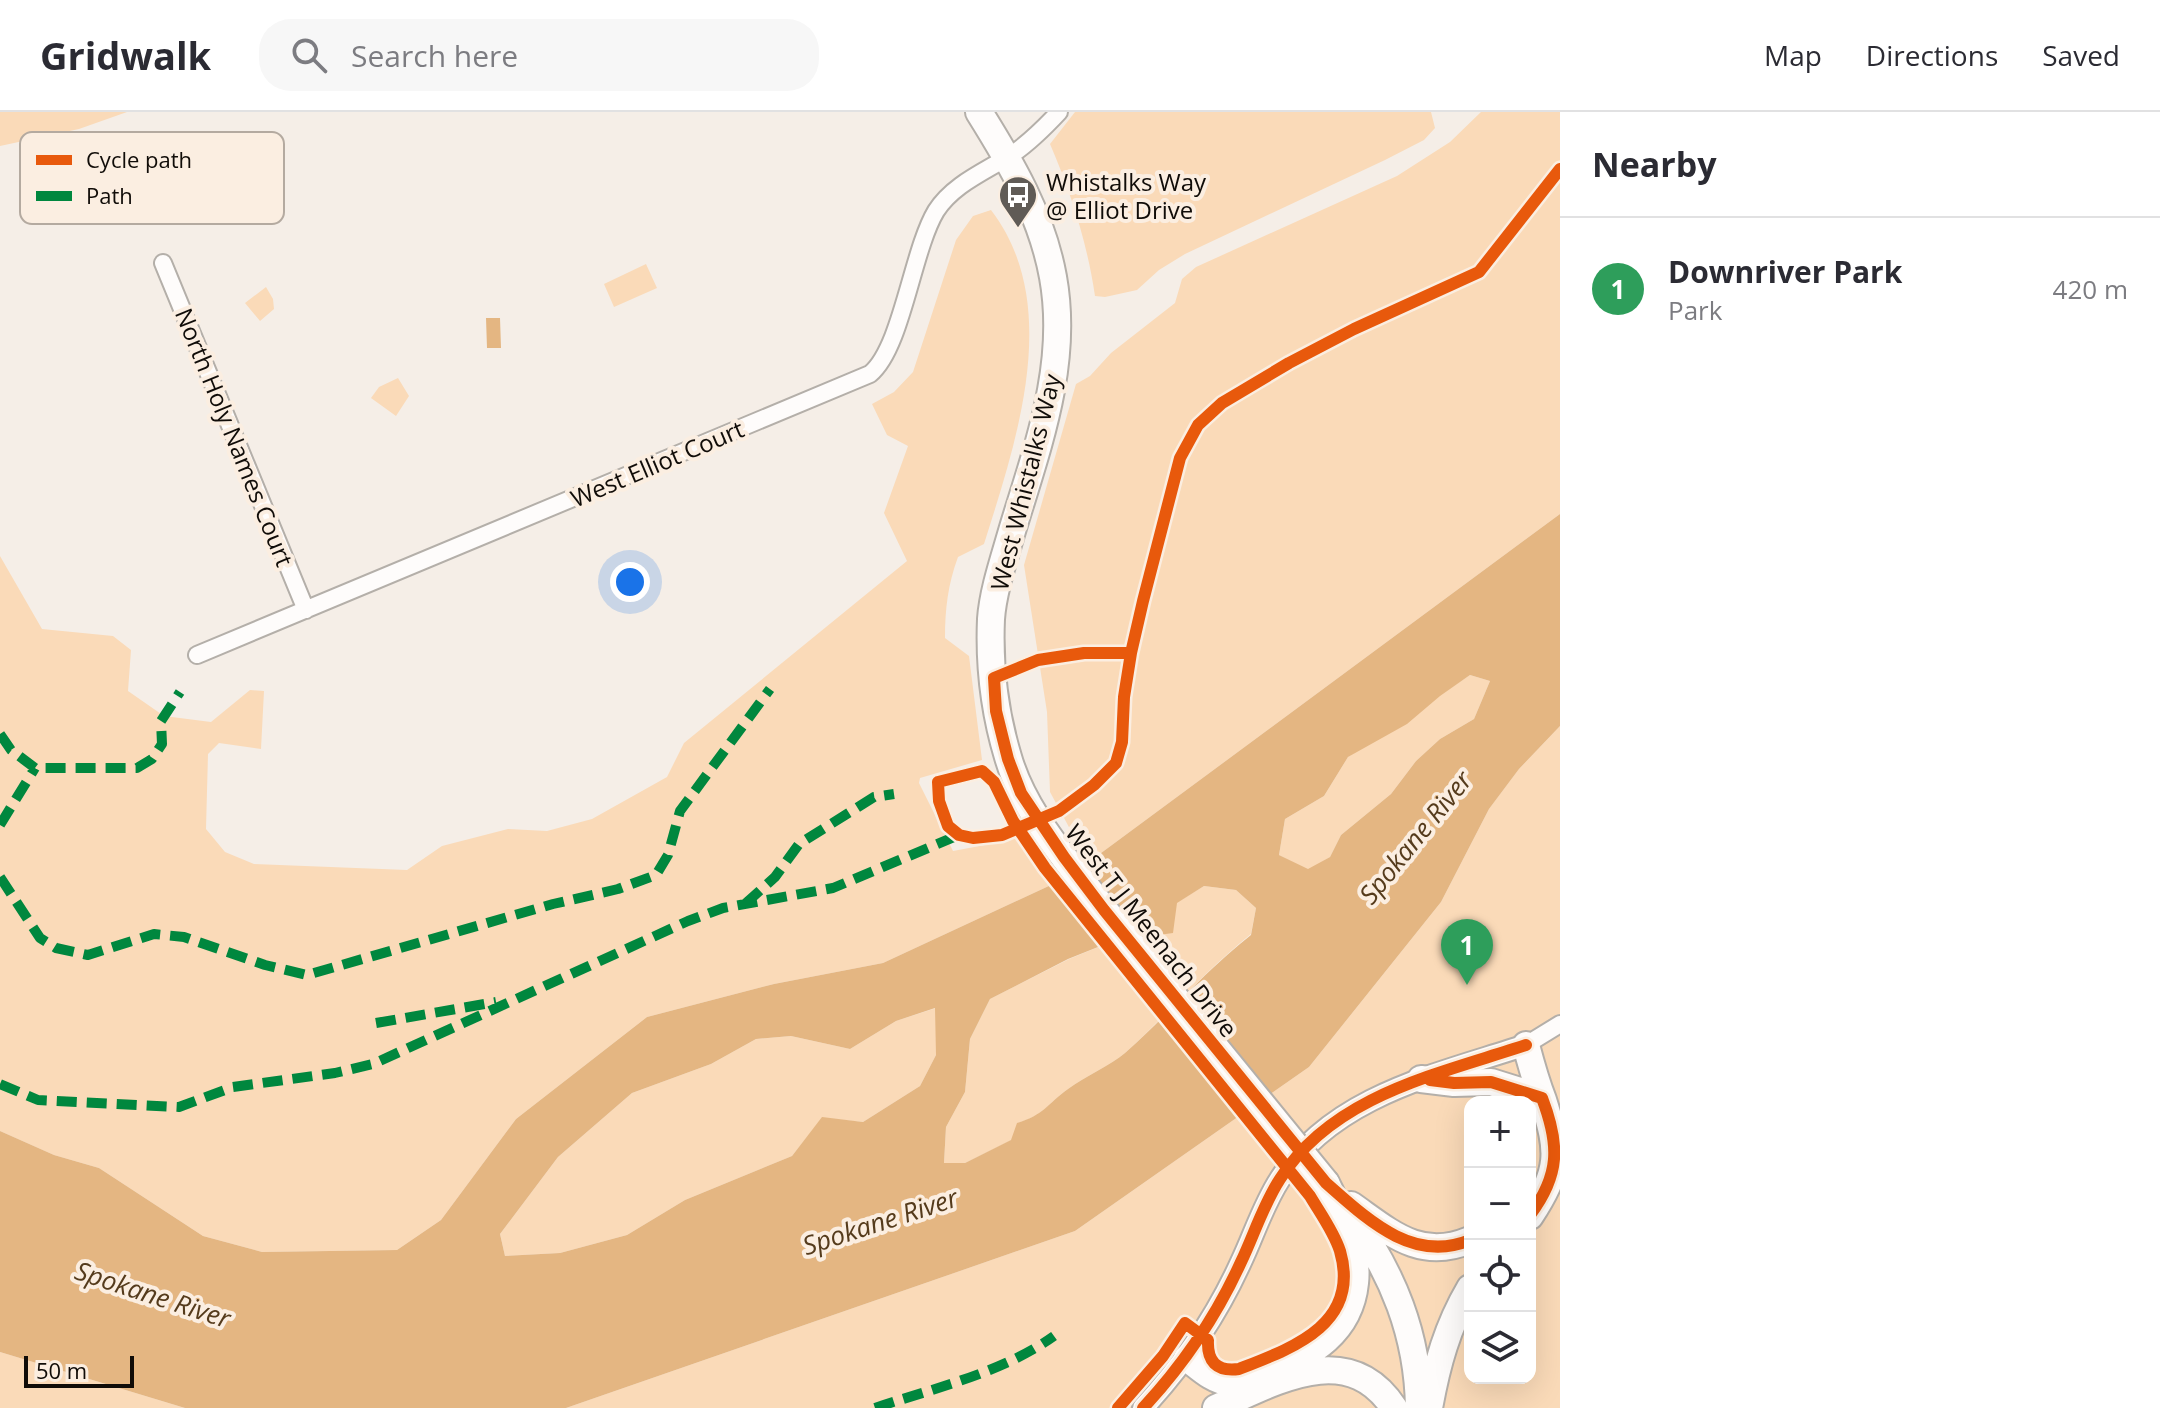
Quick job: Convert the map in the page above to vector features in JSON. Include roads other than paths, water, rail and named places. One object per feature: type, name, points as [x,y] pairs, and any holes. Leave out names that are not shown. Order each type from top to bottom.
[{"type":"main road","name":"West Whistalks Way","points":[[979,112],[1033,210],[1049,259],[1056,300],[1057,345],[1049,402],[1005,555],[991,618],[994,678]]},
{"type":"main road","name":"West T J Meenach Drive","points":[[994,678],[996,711],[1008,759],[1021,793],[1104,910],[1326,1183]]},
{"type":"main road","points":[[1526,1045],[1556,1133],[1560,1157],[1554,1183],[1536,1207]]},
{"type":"main road","points":[[1421,1079],[1454,1083],[1491,1082],[1542,1098]]},
{"type":"main road","points":[[1326,1183],[1351,1205],[1412,1244],[1438,1249],[1464,1242]]},
{"type":"main road","points":[[1182,1365],[1218,1380],[1236,1383],[1302,1358],[1319,1347],[1338,1328],[1346,1316],[1355,1286],[1354,1256],[1326,1183]]},
{"type":"main road","points":[[1326,1183],[1368,1239],[1394,1287],[1413,1341],[1419,1408]]},
{"type":"main road","points":[[1429,1408],[1442,1348],[1464,1298]]},
{"type":"main road","points":[[1182,1365],[1209,1393],[1227,1403],[1295,1376],[1327,1369],[1341,1370],[1368,1380],[1394,1408]]},
{"type":"street","name":"West Elliot Court","points":[[197,655],[870,374],[887,353],[936,212],[958,188],[1034,137],[1059,112]]},
{"type":"street","name":"North Holy Names Court","points":[[163,263],[306,610]]},
{"type":"street","points":[[1143,1408],[1182,1365],[1216,1312],[1281,1177],[1303,1151],[1354,1109],[1386,1092],[1526,1045],[1560,1024]]},
{"type":"water","points":[[486,318],[500,318],[501,348],[487,348]]},
{"type":"water","name":"Spokane River","points":[[1560,514],[1560,726],[1519,769],[1489,809],[1441,902],[1309,1067],[1075,1231],[566,1408],[185,1408],[0,1352],[0,1131],[54,1155],[99,1168],[203,1236],[262,1252],[397,1250],[441,1220],[516,1119],[647,1017],[774,984],[883,963],[1051,885],[1093,859]],"holes":[[[1470,675],[1490,681],[1474,719],[1440,739],[1416,761],[1391,794],[1341,835],[1330,857],[1308,869],[1279,855],[1285,819],[1324,796],[1348,757],[1407,724]],[[1204,886],[1236,890],[1256,908],[1251,935],[1125,1053],[1068,1089],[1039,1113],[1017,1123],[1011,1140],[965,1163],[944,1163],[946,1127],[965,1092],[970,1039],[990,999],[1068,959],[1113,941],[1173,933],[1177,903]],[[935,1008],[936,1055],[920,1086],[863,1122],[822,1117],[792,1156],[685,1200],[627,1235],[560,1253],[505,1256],[500,1234],[558,1157],[632,1093],[711,1064],[756,1039],[791,1036],[850,1049],[896,1021]]]},
{"type":"place","name":"Whistalks Way @ Elliot Drive","points":[[1018,229]]},
{"type":"place","name":"Downriver Park","points":[[1467,985]]}]
